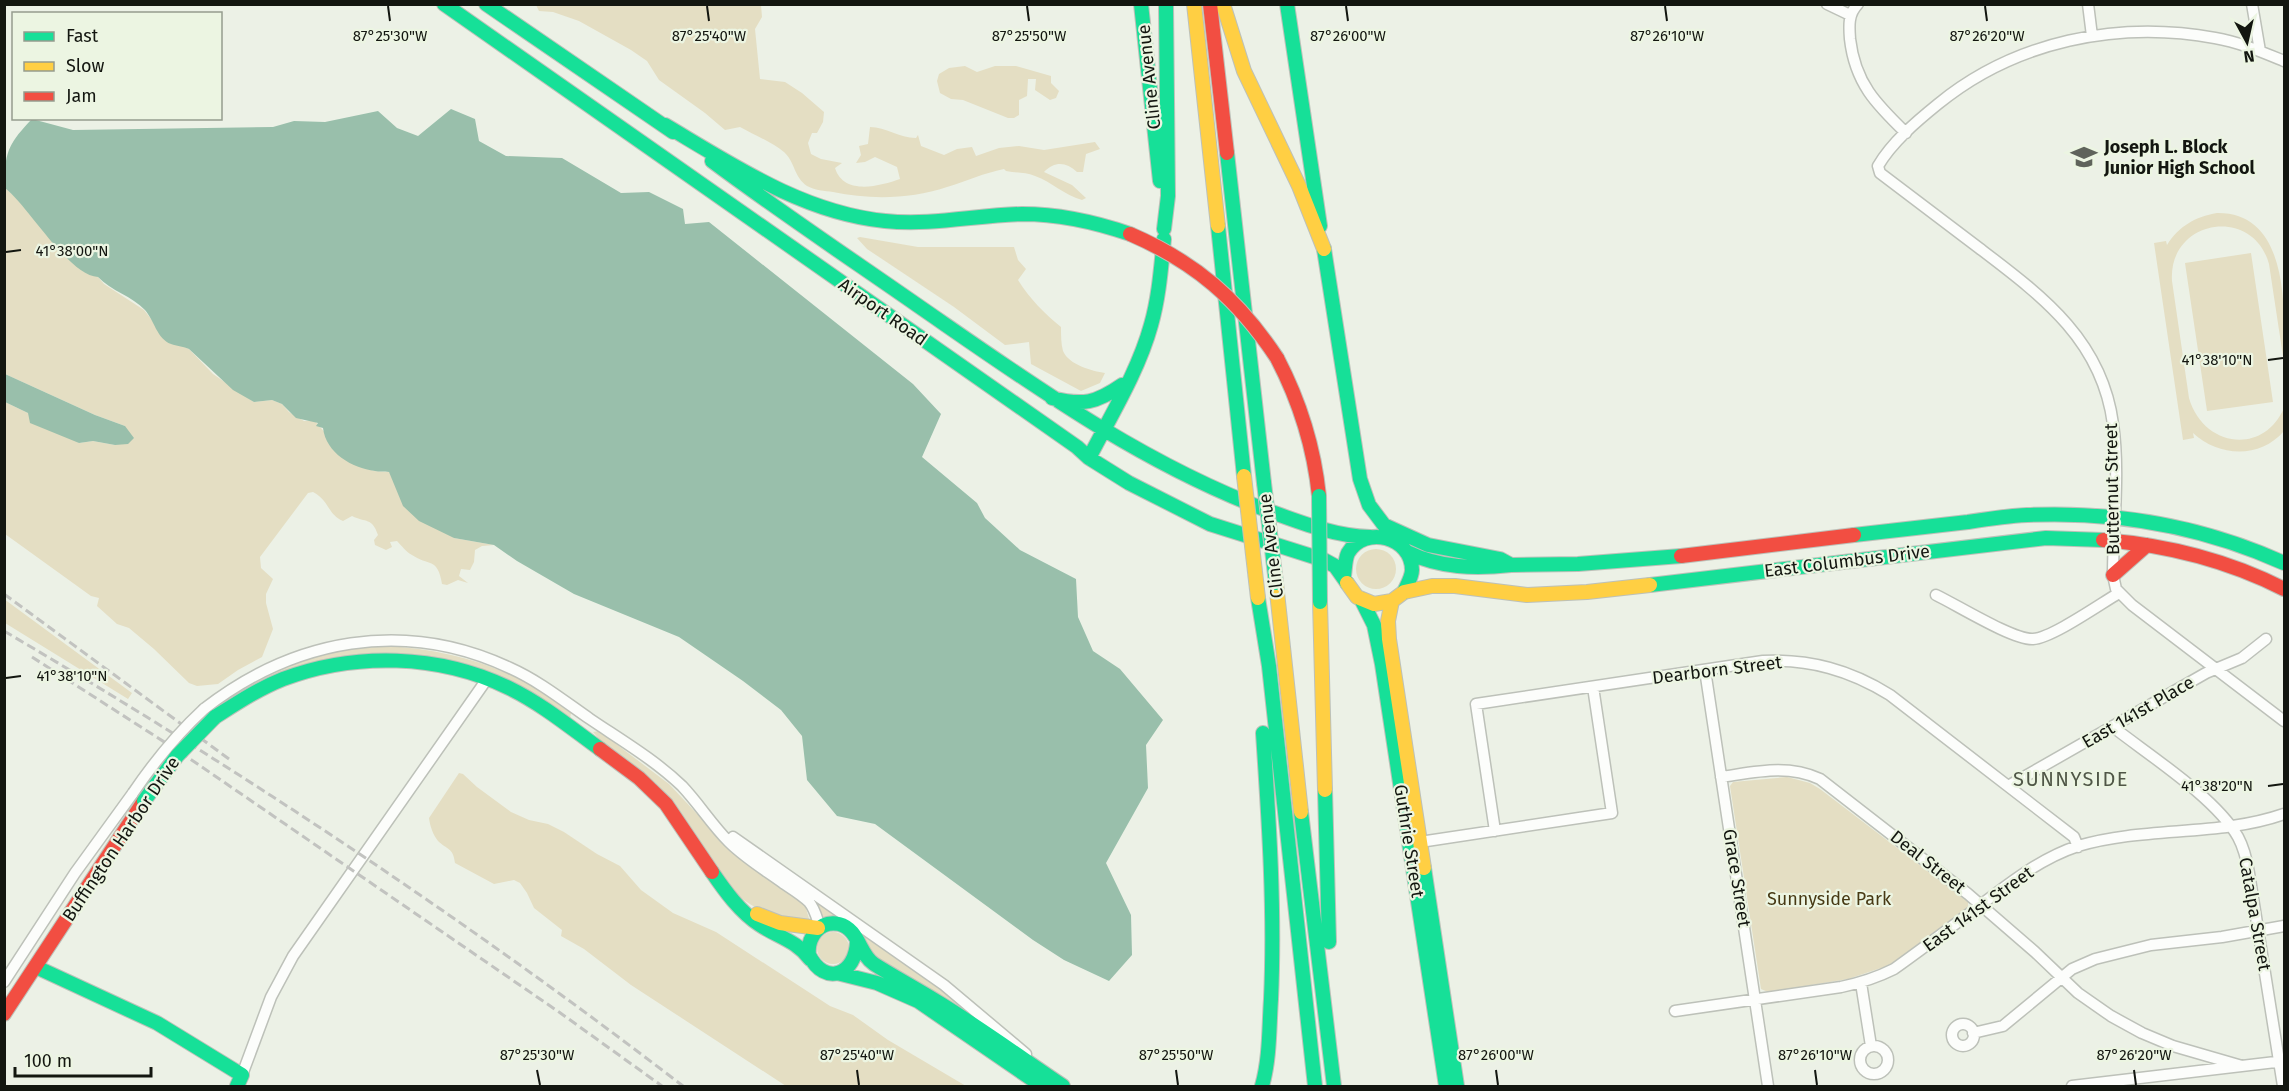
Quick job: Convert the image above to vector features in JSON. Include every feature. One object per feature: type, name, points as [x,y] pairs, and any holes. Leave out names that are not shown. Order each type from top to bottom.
[{"type":"main road","name":"Airport Road","points":[[444,4],[1077,447],[1089,458],[1129,483],[1192,516],[1210,524],[1324,560],[1335,566],[1344,576]]},
{"type":"main road","name":"Airport Road","points":[[484,4],[665,126],[729,174],[1101,431],[1155,462],[1218,493],[1333,533],[1370,537]]},
{"type":"main road","points":[[469,22],[484,4]]},
{"type":"main road","name":"Cline Avenue","points":[[1089,458],[1143,348],[1160,285],[1164,229],[1141,4]]},
{"type":"main road","points":[[1164,229],[1168,196],[1166,4]]},
{"type":"main road","name":"Cline Avenue","points":[[1194,4],[1244,476],[1258,598],[1269,666],[1316,1086]]},
{"type":"main road","name":"Cline Avenue","points":[[1210,4],[1334,1086]]},
{"type":"main road","points":[[1223,4],[1227,25],[1242,67],[1296,180],[1324,249]]},
{"type":"main road","points":[[1287,4],[1360,479],[1369,505],[1404,548],[1412,571],[1408,586],[1392,601],[1374,604],[1361,599],[1351,591],[1344,576],[1344,566],[1350,549],[1356,543],[1370,537],[1388,537],[1404,548]]},
{"type":"main road","points":[[665,126],[785,194],[840,213],[907,222],[1021,214],[1042,215],[1092,222],[1130,234],[1173,254],[1213,282],[1250,319],[1277,358],[1295,392],[1314,459],[1318,496],[1332,1061]]},
{"type":"main road","points":[[1052,398],[1079,404],[1095,402],[1127,381]]},
{"type":"main road","name":"East Columbus Drive","points":[[1404,548],[1434,564],[1498,567],[1578,564],[1662,558],[2024,515],[2113,515],[2187,528],[2256,549],[2284,563]]},
{"type":"main road","points":[[1384,525],[1428,545],[1500,559],[1511,565]]},
{"type":"main road","name":"East Columbus Drive","points":[[1404,592],[1445,585],[1508,594],[1587,592],[2014,541],[2065,538],[2113,540],[2147,545],[2221,563],[2284,589]]},
{"type":"main road","points":[[2113,575],[2147,545]]},
{"type":"main road","points":[[1258,598],[1256,626],[1274,900],[1272,984],[1266,1066],[1262,1086]]},
{"type":"main road","name":"Guthrie Street","points":[[1361,599],[1374,625],[1382,664],[1445,1042],[1457,1086]]},
{"type":"main road","name":"Guthrie Street","points":[[1392,601],[1388,621],[1389,639],[1420,842],[1445,1042],[1446,1086]]},
{"type":"main road","name":"Buffington Harbor Drive","points":[[4,1014],[36,967],[138,797],[189,741],[209,713],[276,681],[314,669],[348,662],[380,660],[426,662],[452,667],[487,679],[534,702],[621,764],[655,792],[734,901],[758,924],[798,944],[810,959]]},
{"type":"main road","name":"Buffington Harbor Drive","points":[[734,901],[748,910],[780,923],[819,928]]},
{"type":"main road","points":[[1042,1086],[918,1001],[884,986],[821,970],[810,959],[808,942],[819,928],[828,924],[837,924],[853,933],[871,962],[942,1004],[1065,1086]]},
{"type":"main road","points":[[837,974],[852,966],[858,950],[857,941]]},
{"type":"main road","points":[[36,967],[157,1023],[239,1081]]},
{"type":"street","points":[[1827,4],[1850,15]]},
{"type":"street","points":[[1858,4],[1850,15],[1851,48],[1863,84],[1878,106],[1906,133],[1954,91],[2005,61],[2051,45],[2092,36],[2134,32],[2183,33],[2224,40],[2284,61]]},
{"type":"street","points":[[2088,4],[2092,36]]},
{"type":"street","points":[[2252,4],[2260,51]]},
{"type":"street","name":"Butternut Street","points":[[1906,133],[1879,163],[1880,173],[2037,292],[2073,329],[2100,375],[2113,424],[2115,453],[2113,575],[2114,584],[2119,593]]},
{"type":"street","points":[[1936,595],[2016,635],[2030,639],[2047,635],[2119,593],[2284,722]]},
{"type":"street","name":"East 141st Place","points":[[2008,786],[2206,673],[2242,658],[2266,639]]},
{"type":"street","points":[[209,713],[257,674],[301,655],[330,646],[393,640],[450,647],[504,665],[549,689],[656,764],[681,786],[729,841],[809,903],[819,928]]},
{"type":"street","name":"Dearborn Street","points":[[1494,831],[1476,705],[1784,660],[1840,670],[1890,695],[2074,837],[2078,847]]},
{"type":"street","name":"Grace Street","points":[[1705,670],[1768,1086]]},
{"type":"street","points":[[239,1081],[270,997],[293,956],[487,679]]},
{"type":"street","points":[[1420,842],[1612,813],[1593,687]]},
{"type":"street","name":"Catalpa Street","points":[[2113,727],[2208,801],[2232,827],[2245,855],[2282,1061],[2283,1086]]},
{"type":"street","name":"Deal Street","points":[[1721,777],[1785,769],[1820,779],[1980,905],[2092,1004],[2142,1033],[2190,1052],[2242,1066]]},
{"type":"street","points":[[4,982],[75,873],[138,797]]},
{"type":"street","name":"East 141st Street","points":[[1675,1011],[1861,983],[1893,969],[2032,868],[2078,847],[2131,837],[2232,827],[2284,814]]},
{"type":"street","points":[[710,819],[944,986],[1065,1086]]},
{"type":"street","points":[[1973,1033],[2003,1026],[2072,969],[2086,963],[2132,948],[2284,926]]},
{"type":"street","points":[[1861,983],[1870,1046]]},
{"type":"street","points":[[2072,1086],[2144,1082],[2282,1061]]},
{"type":"green space","points":[[536,5],[761,5],[762,17],[755,29],[760,79],[785,82],[824,112],[823,122],[817,133],[812,133],[808,143],[811,154],[821,159],[842,163],[835,168],[846,183],[863,187],[900,179],[897,167],[875,157],[856,163],[861,155],[859,146],[868,144],[870,127],[910,138],[916,138],[918,135],[921,146],[944,155],[957,149],[972,147],[976,156],[999,148],[1019,146],[1044,150],[1095,142],[1100,149],[1086,154],[1083,172],[1077,172],[1069,166],[1060,164],[1044,172],[1072,185],[1086,198],[1082,200],[1076,198],[1035,176],[1004,169],[933,191],[905,196],[862,196],[823,191],[807,186],[799,178],[784,152],[740,127],[725,130],[659,80],[647,61],[631,50],[579,21],[553,12],[539,11]]},
{"type":"green space","points":[[965,66],[977,72],[995,66],[1016,66],[1051,76],[1051,83],[1059,91],[1056,98],[1050,100],[1035,90],[1036,79],[1028,79],[1027,96],[1019,100],[1019,115],[1008,118],[963,100],[951,99],[940,93],[937,81],[939,74],[949,68]]},
{"type":"green space","points":[[5,188],[22,203],[60,250],[98,277],[104,284],[144,310],[171,344],[189,349],[213,374],[254,402],[272,400],[282,404],[289,412],[304,421],[315,421],[350,462],[374,471],[389,472],[454,538],[494,545],[482,546],[475,550],[474,562],[470,570],[461,569],[459,576],[468,583],[458,580],[447,585],[442,584],[435,566],[410,554],[397,541],[390,542],[392,547],[386,550],[375,545],[374,540],[378,535],[371,523],[352,516],[343,521],[334,515],[323,499],[313,492],[308,493],[260,557],[261,568],[273,579],[266,594],[266,603],[273,629],[262,657],[218,684],[197,686],[189,683],[129,628],[117,624],[97,606],[99,598],[91,596],[5,534],[5,402],[79,443],[93,441],[115,445],[125,426],[95,415],[5,374]]},
{"type":"green space","points":[[2217,213],[2241,217],[2258,228],[2270,246],[2278,267],[2282,291],[2284,363],[2269,264],[2260,245],[2247,233],[2230,227],[2213,227],[2197,233],[2183,244],[2174,260],[2172,281],[2189,398],[2196,414],[2207,427],[2220,435],[2234,439],[2248,439],[2262,434],[2274,423],[2284,408],[2284,431],[2274,440],[2252,450],[2239,451],[2215,447],[2193,433],[2194,438],[2183,440],[2154,243],[2166,241],[2167,245],[2188,223]]},
{"type":"green space","points":[[857,238],[918,247],[1014,247],[1018,260],[1026,269],[1018,280],[1027,293],[1061,327],[1063,351],[1066,356],[1081,366],[1105,373],[1100,383],[1081,391],[1031,364],[1029,342],[1005,345],[954,307],[867,249]]},
{"type":"green space","points":[[2251,253],[2273,402],[2207,411],[2185,263]]},
{"type":"green space","points":[[1376,549],[1384,550],[1390,555],[1395,561],[1395,577],[1390,583],[1384,588],[1376,589],[1368,588],[1362,583],[1357,577],[1356,569],[1357,561],[1362,555],[1368,550]]},
{"type":"green space","points":[[4,599],[132,693],[128,699],[5,623]]},
{"type":"green space","points":[[387,646],[458,656],[492,667],[537,689],[571,713],[570,719],[441,659],[292,669],[265,679],[221,704],[261,678],[300,661],[341,651]]},
{"type":"green space","points":[[599,731],[669,784],[731,850],[797,896],[805,905],[810,922],[772,915],[739,896],[593,732]]},
{"type":"green space","points":[[459,773],[511,812],[529,820],[548,824],[620,866],[641,890],[673,913],[716,932],[830,1006],[853,1015],[888,1040],[966,1086],[786,1086],[631,985],[584,949],[561,936],[562,930],[534,908],[520,883],[514,880],[494,884],[455,863],[451,851],[435,836],[429,818]]},
{"type":"green space","name":"Sunnyside Park","points":[[1787,777],[1810,783],[1820,789],[1968,902],[1968,907],[1890,965],[1848,979],[1768,992],[1761,989],[1730,786],[1733,782]]},
{"type":"green space","points":[[814,898],[916,968],[1014,1048],[877,961],[863,946],[821,921]]},
{"type":"green space","points":[[833,932],[844,937],[849,948],[844,959],[833,964],[822,959],[817,948],[822,937]]},
{"type":"shaded area","points":[[451,109],[475,119],[479,141],[506,156],[562,158],[621,193],[649,192],[683,209],[685,224],[709,222],[913,384],[941,414],[922,457],[977,503],[985,518],[1020,550],[1076,579],[1078,617],[1093,651],[1120,669],[1163,720],[1146,745],[1148,788],[1106,863],[1131,915],[1132,955],[1109,981],[1064,960],[1033,940],[875,824],[837,816],[807,780],[802,736],[781,710],[679,637],[574,594],[494,545],[454,538],[419,521],[403,506],[389,472],[366,469],[349,463],[329,445],[323,428],[316,426],[318,423],[296,418],[282,404],[272,400],[254,402],[233,390],[189,349],[166,342],[140,305],[98,277],[74,265],[5,188],[5,166],[9,150],[31,120],[73,130],[273,127],[294,121],[325,122],[378,111],[397,128],[418,136]]},
{"type":"shaded area","points":[[5,374],[95,415],[125,426],[134,438],[128,444],[115,445],[93,441],[79,443],[30,423],[28,413],[5,402]]},
{"type":"railway","points":[[4,594],[229,759]]},
{"type":"railway","points":[[4,631],[179,737],[351,848],[519,964],[683,1086]]},
{"type":"railway","points":[[32,657],[183,754],[559,1012],[662,1086]]},
{"type":"traffic: fast","points":[[444,4],[1077,447],[1089,458]]},
{"type":"traffic: fast","points":[[486,4],[673,132]]},
{"type":"traffic: fast","points":[[1141,4],[1160,181]]},
{"type":"traffic: fast","points":[[1164,229],[1168,196],[1166,4]]},
{"type":"traffic: fast","points":[[1287,4],[1320,226]]},
{"type":"traffic: fast","points":[[665,125],[770,185],[798,198],[855,216],[885,221],[919,222],[1036,214],[1077,219],[1130,234]]},
{"type":"traffic: fast","points":[[1227,153],[1264,483]]},
{"type":"traffic: fast","points":[[712,161],[1044,392],[1131,445],[1175,470],[1269,511],[1331,531],[1370,537]]},
{"type":"traffic: fast","points":[[1218,226],[1244,476]]},
{"type":"traffic: fast","points":[[1164,239],[1156,304],[1146,342],[1123,393],[1089,458],[1129,483],[1210,524],[1324,560],[1335,566],[1347,583]]},
{"type":"traffic: fast","points":[[1324,249],[1360,479],[1369,505],[1384,525],[1428,545],[1500,559],[1511,565],[1578,564],[1681,556]]},
{"type":"traffic: fast","points":[[1052,398],[1072,402],[1089,401],[1104,396],[1122,385]]},
{"type":"traffic: fast","points":[[1264,483],[1276,583]]},
{"type":"traffic: fast","points":[[1319,496],[1320,602]]},
{"type":"traffic: fast","points":[[1854,535],[2020,515],[2094,516],[2190,530],[2222,539],[2284,563]]},
{"type":"traffic: fast","points":[[1344,576],[1347,555],[1356,544],[1365,539],[1386,538],[1396,542],[1410,559],[1412,573],[1404,592]]},
{"type":"traffic: fast","points":[[1650,585],[2046,538],[2103,540]]},
{"type":"traffic: fast","points":[[1407,552],[1432,561],[1458,566],[1511,565]]},
{"type":"traffic: fast","points":[[1258,598],[1269,666],[1315,1086]]},
{"type":"traffic: fast","points":[[1361,599],[1374,625],[1382,664],[1446,1086]]},
{"type":"traffic: fast","points":[[215,717],[265,687],[311,670],[368,661],[426,663],[454,668],[509,688],[545,709],[600,749]]},
{"type":"traffic: fast","points":[[144,801],[177,756],[215,717]]},
{"type":"traffic: fast","points":[[1262,1086],[1269,1043],[1272,932],[1263,733]]},
{"type":"traffic: fast","points":[[1325,790],[1329,942]]},
{"type":"traffic: fast","points":[[1301,812],[1334,1086]]},
{"type":"traffic: fast","points":[[1424,868],[1457,1086]]},
{"type":"traffic: fast","points":[[712,872],[739,908],[760,925],[793,943],[810,959]]},
{"type":"traffic: fast","points":[[857,941],[851,962],[839,973],[831,974],[823,971],[809,955],[812,937],[820,928],[832,923],[846,927],[855,936],[869,960],[874,964],[988,1034],[1063,1086]]},
{"type":"traffic: fast","points":[[36,967],[157,1023],[242,1075],[237,1086]]},
{"type":"traffic: fast","points":[[837,973],[877,983],[918,1001],[1042,1086]]},
{"type":"traffic: slow","points":[[1194,4],[1218,226]]},
{"type":"traffic: slow","points":[[1223,4],[1244,71],[1299,186],[1324,249]]},
{"type":"traffic: slow","points":[[1244,476],[1258,598]]},
{"type":"traffic: slow","points":[[1276,583],[1301,812]]},
{"type":"traffic: slow","points":[[1347,583],[1357,597],[1374,604],[1392,601],[1404,592],[1432,586],[1455,586],[1527,595],[1587,592],[1650,585]]},
{"type":"traffic: slow","points":[[1392,601],[1388,621],[1389,639],[1424,868]]},
{"type":"traffic: slow","points":[[1320,602],[1325,790]]},
{"type":"traffic: slow","points":[[757,914],[780,923],[818,928]]},
{"type":"traffic: jam","points":[[1210,4],[1227,153]]},
{"type":"traffic: jam","points":[[1130,234],[1175,257],[1213,284],[1247,318],[1277,358]]},
{"type":"traffic: jam","points":[[1277,358],[1293,391],[1305,425],[1314,460],[1319,496]]},
{"type":"traffic: jam","points":[[1681,556],[1854,535]]},
{"type":"traffic: jam","points":[[2103,540],[2173,550],[2219,562],[2284,589]]},
{"type":"traffic: jam","points":[[2113,575],[2147,545]]},
{"type":"traffic: jam","points":[[600,749],[639,778],[666,804],[712,872]]},
{"type":"traffic: jam","points":[[4,1014],[144,801]]},
{"type":"place","name":"Joseph L. Block Junior High School","points":[[2084,157]]},
{"type":"district","name":"SUNNYSIDE","points":[[2071,779]]}]
